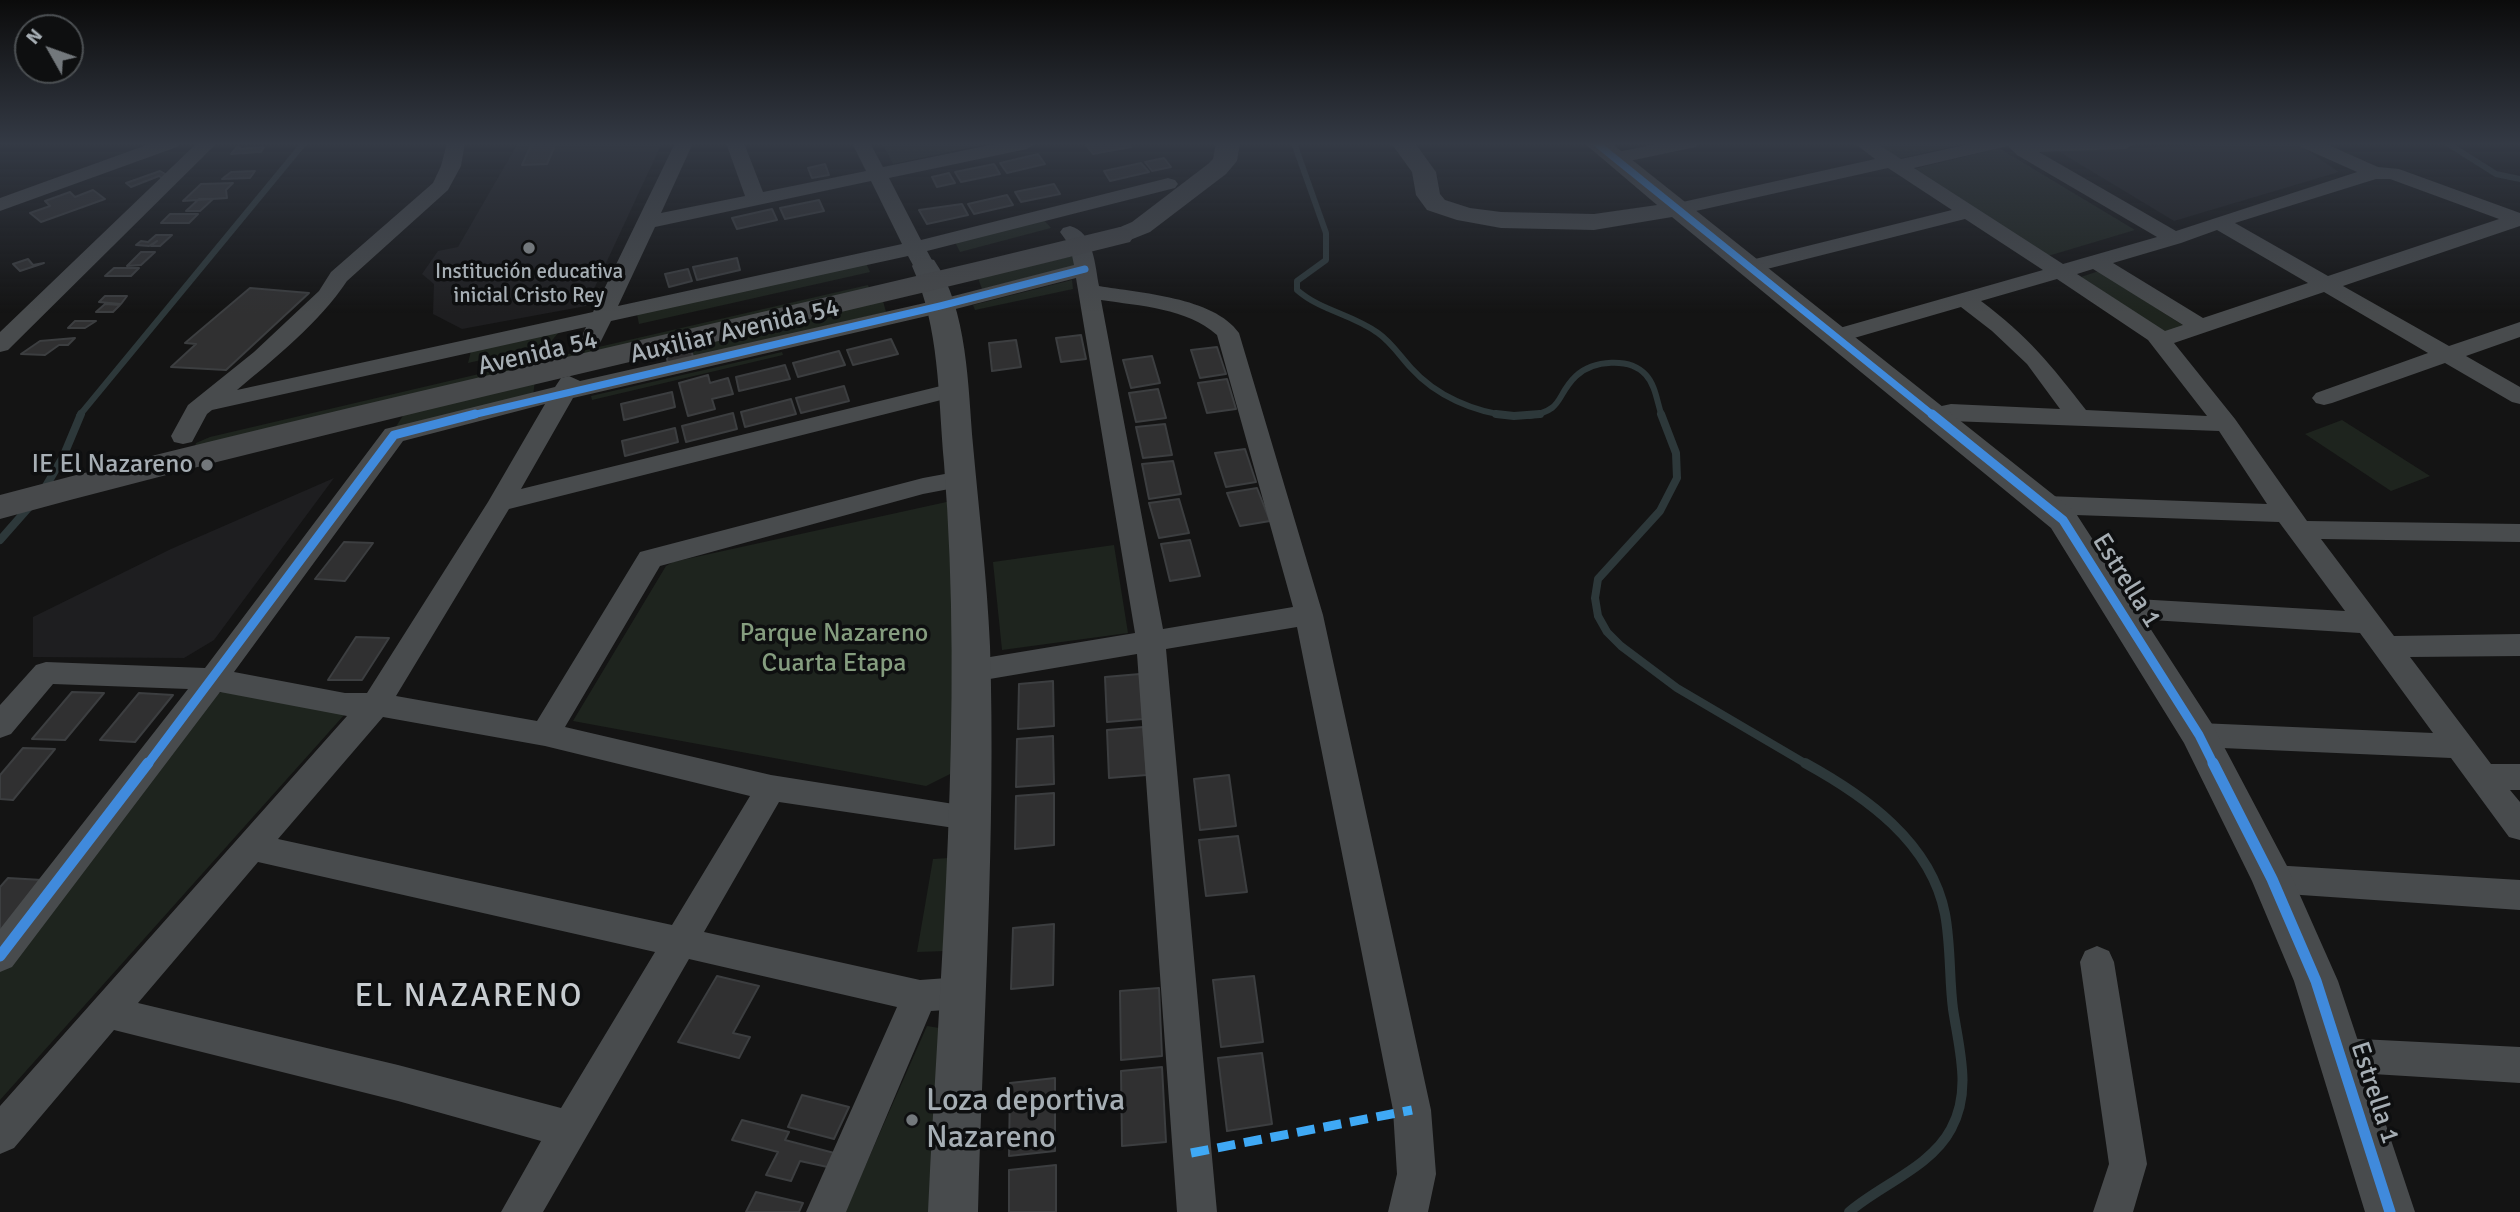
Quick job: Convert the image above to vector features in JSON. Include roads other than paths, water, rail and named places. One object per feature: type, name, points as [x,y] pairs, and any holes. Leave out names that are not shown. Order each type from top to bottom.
[{"type":"main road","name":"Avenida 54","points":[[0,485],[183,436],[590,341],[928,276],[1081,259],[1091,231],[1120,236]]},
{"type":"main road","name":"Avenida 54","points":[[0,507],[590,341]]},
{"type":"street","points":[[0,345],[150,200]]},
{"type":"street","points":[[183,436],[197,410],[262,357],[327,295],[339,277],[426,200]]},
{"type":"street","points":[[0,1135],[376,704],[500,503],[563,394],[658,200]]},
{"type":"street","points":[[648,222],[756,200]]},
{"type":"street","points":[[889,200],[928,276],[953,390],[961,479],[972,671],[953,1212]]},
{"type":"street","name":"Auxiliar Avenida 54","points":[[213,679],[394,435],[563,394],[928,276],[1127,200]]},
{"type":"street","points":[[1120,236],[1141,227],[1177,200]]},
{"type":"street","points":[[1432,200],[1436,205],[1466,215],[1501,220],[1594,222],[1723,200]]},
{"type":"street","name":"Estrella 1","points":[[1666,200],[2063,520],[2199,735],[2272,879],[2316,981],[2390,1212]]},
{"type":"street","points":[[1949,200],[2161,340],[2226,424],[2368,623],[2520,827]]},
{"type":"street","points":[[2107,200],[2174,239]]},
{"type":"street","points":[[1837,336],[2174,239],[2290,200]]},
{"type":"street","points":[[2465,200],[2519,219]]},
{"type":"street","points":[[1751,267],[1969,212]]},
{"type":"street","points":[[2161,340],[2519,219]]},
{"type":"street","points":[[2218,222],[2520,397]]},
{"type":"street","points":[[1081,259],[1215,321],[1228,333],[1309,615],[1412,1110],[1419,1165],[1415,1196],[1408,1212]]},
{"type":"street","points":[[1081,259],[1151,643],[1197,1212]]},
{"type":"street","points":[[2095,261],[2202,327]]},
{"type":"street","name":"Auxiliar Avenida 54","points":[[209,402],[590,341],[928,276]]},
{"type":"street","points":[[1962,298],[2000,326],[2035,359],[2078,417]]},
{"type":"street","points":[[2324,398],[2520,329]]},
{"type":"street","points":[[500,503],[953,390]]},
{"type":"street","points":[[1932,415],[1951,412],[2226,424]]},
{"type":"street","points":[[545,734],[650,559],[923,486],[961,479]]},
{"type":"street","points":[[2046,505],[2520,533]]},
{"type":"street","points":[[2119,608],[2368,623]]},
{"type":"street","points":[[972,671],[1309,615]]},
{"type":"street","points":[[2386,647],[2520,645]]},
{"type":"street","points":[[0,726],[46,673],[213,679],[345,705],[376,704],[545,734],[771,788],[968,817]]},
{"type":"street","points":[[0,956],[213,679]]},
{"type":"street","points":[[2199,735],[2460,746]]},
{"type":"street","points":[[2484,777],[2520,777]]},
{"type":"street","points":[[522,1212],[771,788]]},
{"type":"street","points":[[252,847],[503,900],[680,943],[920,996],[961,993]]},
{"type":"street","points":[[2272,879],[2520,895]]},
{"type":"street","points":[[2097,962],[2128,1164],[2113,1212]]},
{"type":"street","points":[[826,1212],[920,996]]},
{"type":"street","points":[[107,1012],[398,1083],[571,1130]]},
{"type":"street","points":[[2340,1055],[2520,1065]]},
{"type":"waterway","points":[[79,416],[257,200]]},
{"type":"waterway","points":[[1314,200],[1326,233],[1326,260],[1297,281],[1297,290],[1316,303],[1378,333],[1432,387],[1456,401],[1500,414]]},
{"type":"waterway","points":[[1535,414],[1554,406],[1569,383],[1583,371],[1601,364],[1621,363],[1631,365],[1646,375],[1654,389],[1662,416]]},
{"type":"waterway","points":[[43,491],[63,457],[81,414]]},
{"type":"waterway","points":[[1496,414],[1500,414]]},
{"type":"waterway","points":[[1500,414],[1535,414]]},
{"type":"waterway","points":[[1500,414],[1511,416]]},
{"type":"waterway","points":[[1529,416],[1535,414]]},
{"type":"waterway","points":[[1535,414],[1540,414]]},
{"type":"waterway","points":[[1661,414],[1676,453],[1677,478],[1660,511],[1598,579],[1595,598],[1598,616],[1607,632],[1621,646],[1677,688],[1808,765]]},
{"type":"waterway","points":[[0,540],[30,506]]},
{"type":"waterway","points":[[1805,763],[1872,806],[1910,843],[1926,865],[1945,914],[1953,1009],[1961,1055],[1961,1100],[1951,1129],[1942,1142],[1918,1165],[1849,1212]]},
{"type":"place","name":"Institución educativa inicial Cristo Rey","points":[[529,248]]},
{"type":"place","name":"IE El Nazareno","points":[[207,465]]},
{"type":"place","name":"Loza deportiva Nazareno","points":[[912,1120]]},
{"type":"district","name":"EL NAZARENO","points":[[469,997]]},
{"type":"park label","name":"Parque Nazareno Cuarta Etapa","points":[[834,649]]}]
